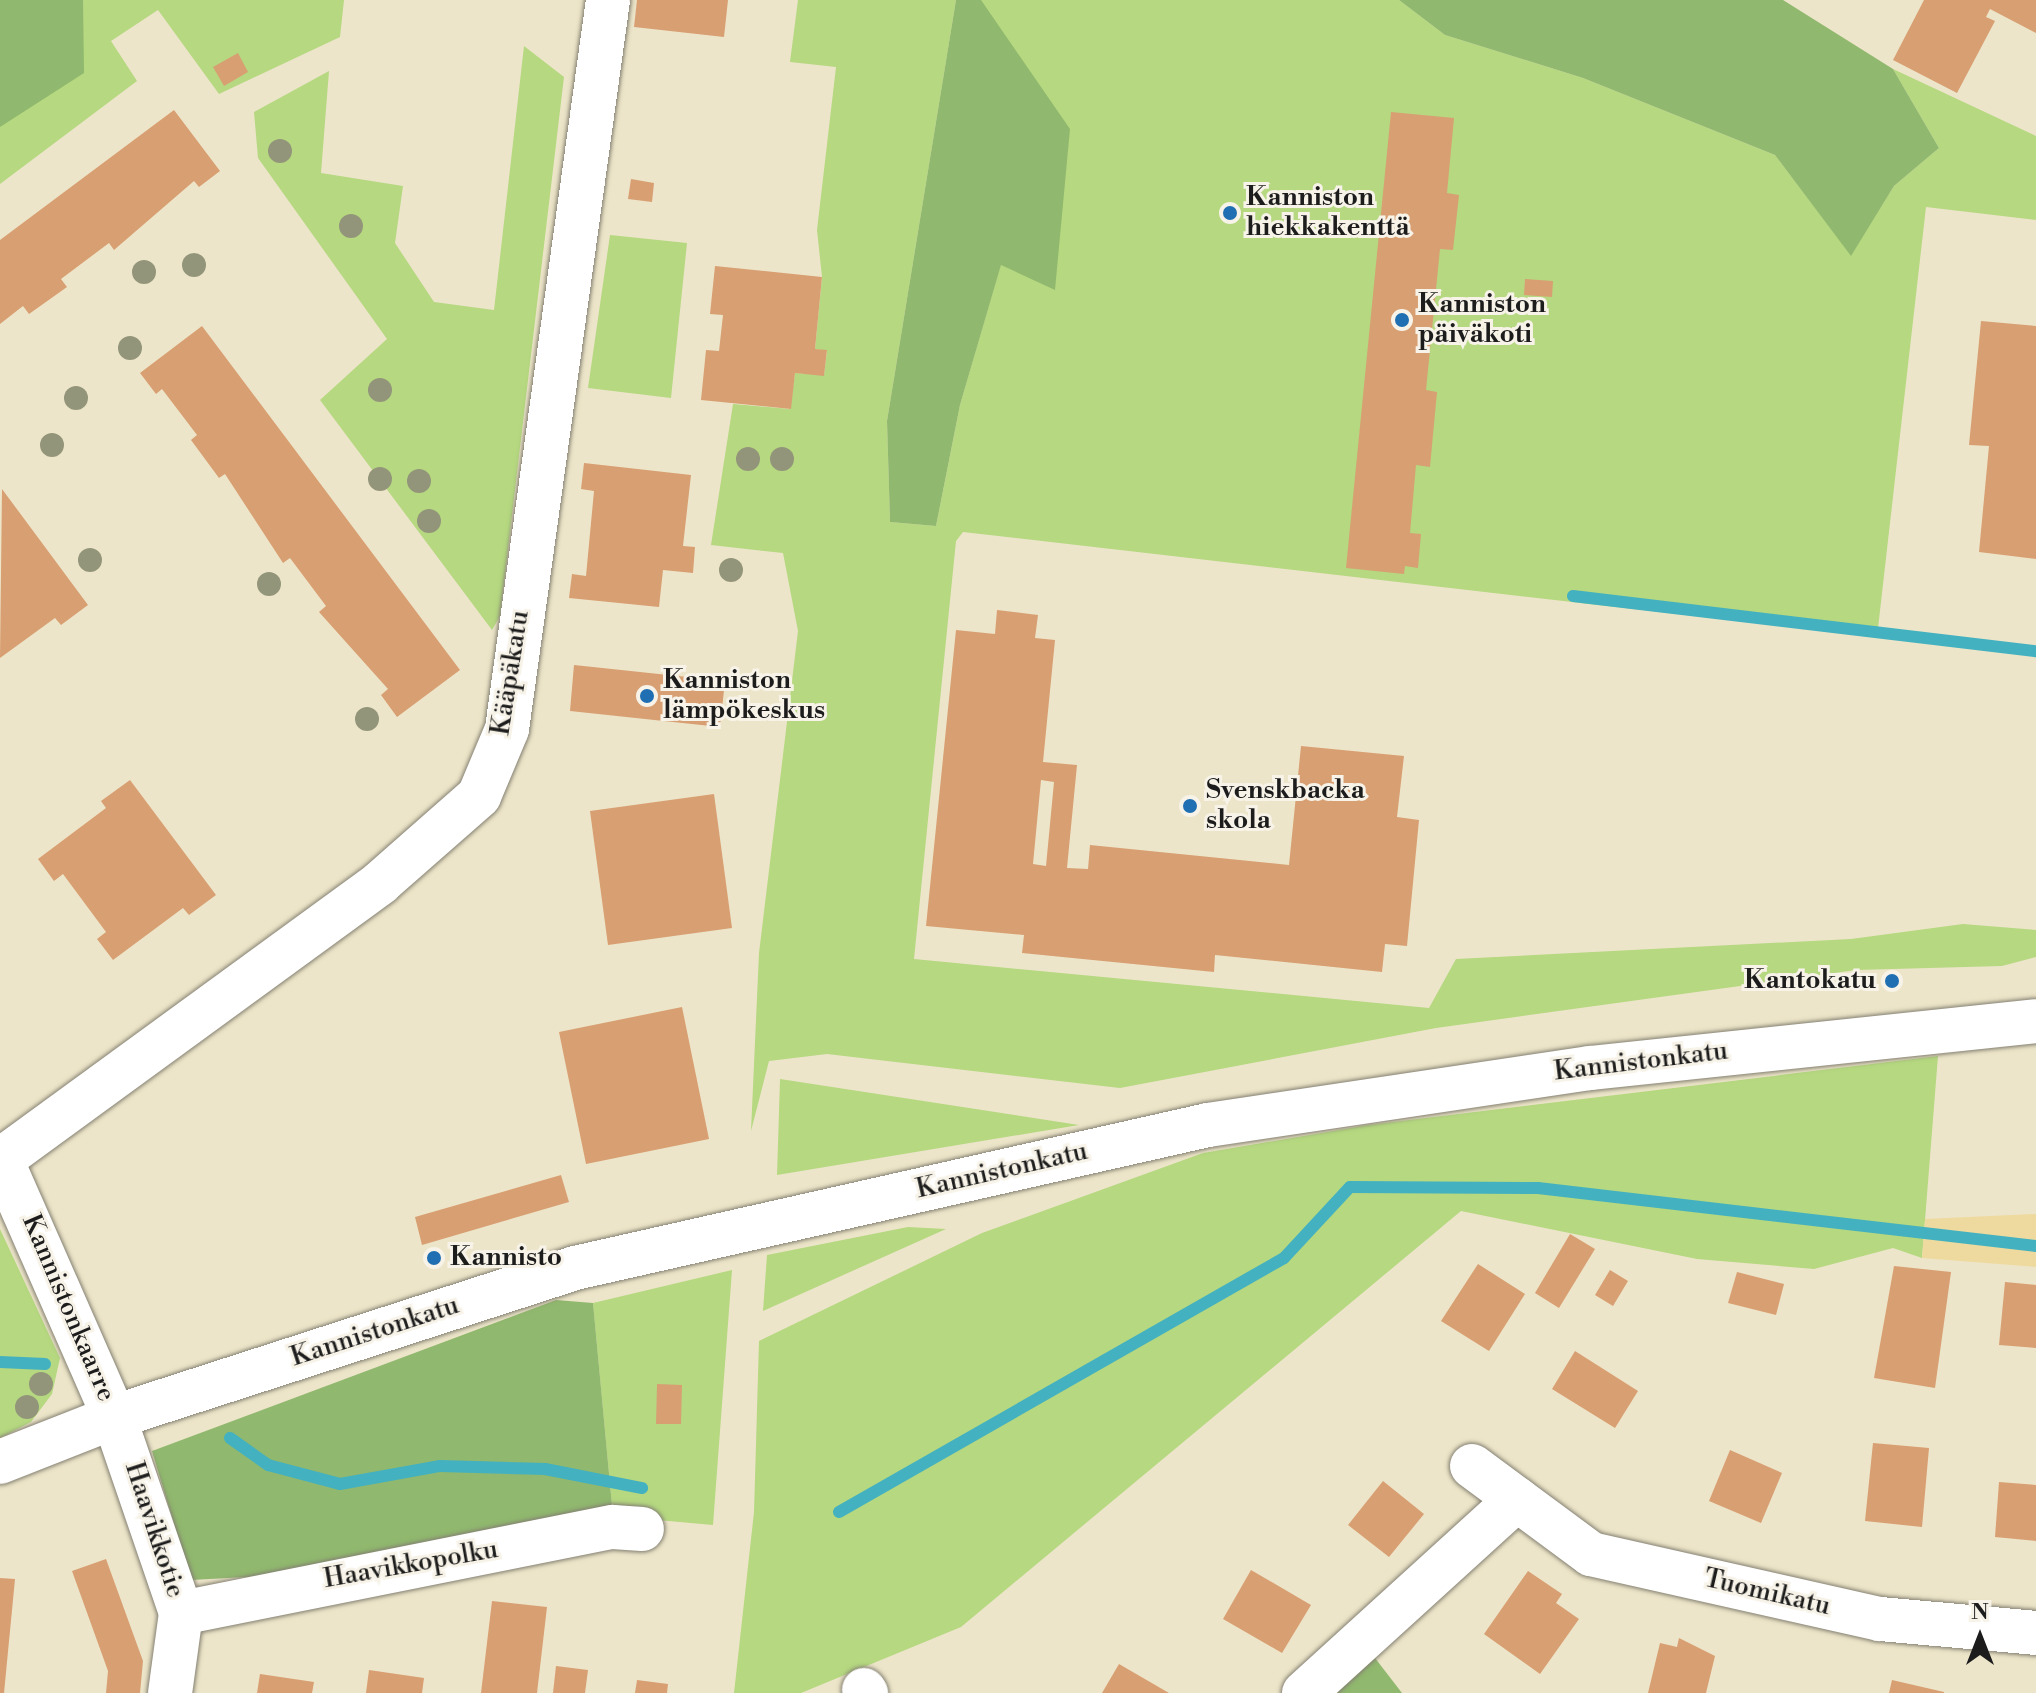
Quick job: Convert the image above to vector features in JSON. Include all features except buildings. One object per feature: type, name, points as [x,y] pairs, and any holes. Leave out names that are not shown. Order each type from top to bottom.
[{"type":"street","name":"Kääpäkatu","points":[[1,1158],[380,883],[479,796],[507,729],[608,0]]},
{"type":"street","name":"Kannistonkatu","points":[[0,1462],[114,1417],[575,1268],[1208,1125],[1375,1097],[1799,1042],[2036,1021]]},
{"type":"street","name":"Kannistonkaarre","points":[[1,1158],[114,1417]]},
{"type":"street","name":"Haavikkotie","points":[[114,1417],[181,1613],[170,1693]]},
{"type":"street","name":"Tuomikatu","points":[[1472,1466],[1591,1554],[1880,1619],[2036,1633]]},
{"type":"street","points":[[1304,1693],[1517,1499]]},
{"type":"street","name":"Haavikkopolku","points":[[181,1613],[613,1527],[642,1529]]},
{"type":"green space","points":[[0,0],[344,0],[340,37],[219,94],[158,10],[111,41],[137,81],[0,184]]},
{"type":"green space","points":[[0,0],[83,0],[84,73],[0,127]]},
{"type":"green space","points":[[798,0],[956,0],[887,421],[890,522],[936,526],[960,405],[1001,264],[1054,289],[981,0],[1399,0],[1445,35],[1583,78],[1775,155],[1851,255],[1894,186],[1939,148],[1893,69],[2036,136],[2036,220],[1926,207],[1877,637],[963,532],[956,541],[914,959],[1429,1008],[1456,959],[1851,939],[1963,924],[2036,930],[2036,957],[2002,966],[1856,970],[1436,1028],[1120,1088],[827,1054],[769,1061],[751,1131],[759,953],[798,631],[783,553],[711,545],[733,404],[790,409],[795,373],[824,375],[827,351],[815,349],[822,277],[817,230],[836,67],[790,62]]},
{"type":"green space","points":[[956,0],[981,0],[1070,129],[1055,290],[1001,265],[960,405],[936,526],[890,522],[887,421]]},
{"type":"green space","points":[[1399,0],[1783,0],[1893,69],[1939,148],[1894,186],[1851,256],[1775,155],[1583,78],[1445,35]]},
{"type":"green space","points":[[524,46],[564,77],[500,616],[492,630],[320,400],[387,339],[258,158],[254,112],[329,71],[321,173],[403,186],[395,243],[434,302],[494,310]]},
{"type":"green space","points":[[610,235],[687,243],[671,398],[588,388]]},
{"type":"green space","points":[[1938,1056],[1922,1258],[1893,1248],[1814,1269],[1697,1259],[1461,1211],[961,1627],[801,1693],[734,1693],[754,1512],[759,1341],[982,1233],[1203,1153],[1368,1125]]},
{"type":"green space","points":[[780,1079],[1079,1125],[777,1175]]},
{"type":"green space","points":[[908,1227],[946,1229],[763,1311],[767,1255]]},
{"type":"green space","points":[[0,1229],[60,1358],[52,1394],[31,1422],[0,1438]]},
{"type":"green space","points":[[732,1270],[713,1525],[613,1516],[593,1303]]},
{"type":"green space","points":[[556,1300],[593,1303],[613,1516],[287,1575],[191,1580],[152,1451]]},
{"type":"green space","points":[[1375,1658],[1402,1693],[1333,1693]]},
{"type":"sand","points":[[2036,1214],[2036,1267],[1922,1258],[1925,1219]]},
{"type":"waterway","points":[[1573,596],[2036,651]]},
{"type":"waterway","points":[[839,1512],[1284,1258],[1350,1187],[1538,1188],[2036,1246]]},
{"type":"waterway","points":[[0,1362],[45,1364]]},
{"type":"waterway","points":[[230,1438],[268,1465],[340,1484],[440,1466],[545,1469],[642,1488]]},
{"type":"place","name":"Kanniston hiekkakenttä","points":[[1230,213]]},
{"type":"place","name":"Kanniston päiväkoti","points":[[1402,320]]},
{"type":"place","name":"Kanniston lämpökeskus","points":[[647,696]]},
{"type":"place","name":"Svenskbacka skola","points":[[1190,806]]},
{"type":"place","name":"Kantokatu","points":[[1892,981]]},
{"type":"place","name":"Kannisto","points":[[434,1258]]}]
